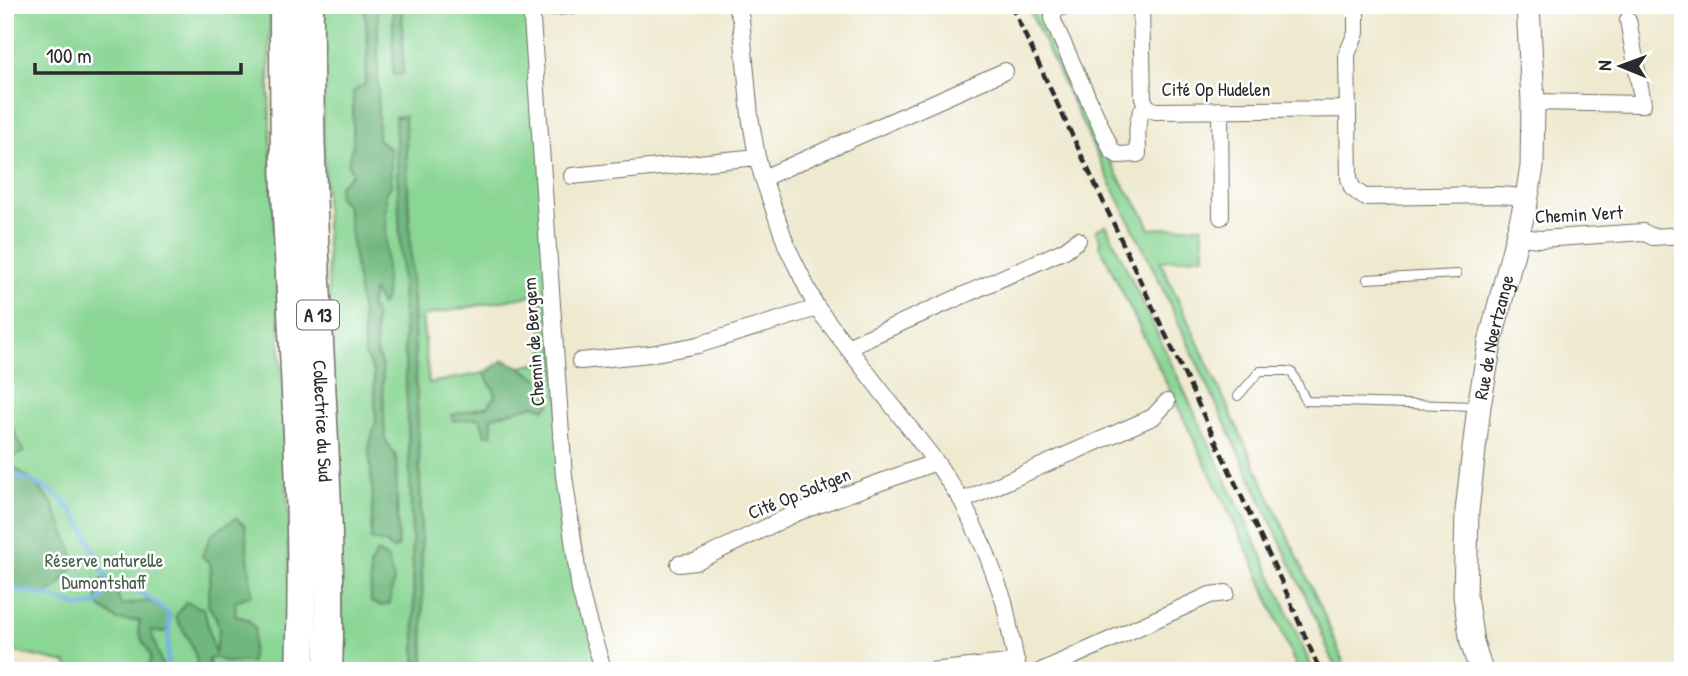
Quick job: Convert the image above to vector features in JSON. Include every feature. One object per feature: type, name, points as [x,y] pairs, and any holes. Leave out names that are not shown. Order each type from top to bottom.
[{"type":"highway","name":"Collectrice du Sud","points":[[284,5],[286,189],[302,495],[300,671]]},
{"type":"highway","name":"Collectrice du Sud","points":[[309,5],[311,191],[327,488],[328,671]]},
{"type":"main road","name":"Rue de Noertzange","points":[[1481,671],[1472,642],[1465,596],[1467,511],[1479,406],[1500,284],[1517,237],[1532,167],[1533,102],[1528,5]]},
{"type":"street","points":[[531,7],[577,5]]},
{"type":"street","points":[[735,5],[741,19],[750,116],[757,157],[787,247],[817,308],[962,501],[986,552],[1004,601],[1017,666],[931,671]]},
{"type":"street","points":[[1066,5],[1053,14],[1053,22],[1112,150],[1118,155],[1138,154],[1138,120],[1140,112],[1146,106]]},
{"type":"street","name":"Cité Op Hudelen","points":[[1141,5],[1143,97],[1146,106],[1155,111],[1348,109]]},
{"type":"street","points":[[1356,5],[1356,33],[1347,54],[1349,178],[1352,188],[1364,197],[1497,195],[1513,196],[1526,202]]},
{"type":"street","name":"Chemin de Bergem","points":[[531,7],[564,476],[580,590],[604,671]]},
{"type":"street","points":[[1533,102],[1643,104],[1628,20]]},
{"type":"street","points":[[762,178],[1005,71]]},
{"type":"street","points":[[1220,110],[1221,217]]},
{"type":"street","points":[[572,176],[757,157]]},
{"type":"street","name":"Chemin Vert","points":[[1517,237],[1541,239],[1643,232],[1653,237],[1683,235]]},
{"type":"street","points":[[847,347],[1065,250],[1078,240]]},
{"type":"street","points":[[580,361],[650,354],[698,345],[817,308]]},
{"type":"street","points":[[962,501],[1153,417],[1167,402]]},
{"type":"street","name":"Cité Op Soltgen","points":[[679,564],[695,562],[796,513],[936,463]]},
{"type":"street","points":[[1041,671],[1210,595],[1226,593]]},
{"type":"lane","points":[[1367,279],[1457,274]]},
{"type":"lane","points":[[1238,396],[1260,371],[1287,371],[1292,372],[1306,401],[1479,406]]},
{"type":"green space","name":"Réserve naturelle Dumontshaff","points":[[5,5],[270,5],[272,181],[290,542],[289,610],[284,671],[70,671],[66,663],[5,650]]},
{"type":"green space","points":[[322,5],[364,5],[368,46],[365,84],[353,92],[353,144],[348,163],[352,174],[339,186],[347,206],[365,355],[374,372],[376,422],[369,448],[373,496],[371,539],[396,456],[385,439],[382,367],[376,350],[375,313],[370,307],[386,192],[391,185],[391,150],[378,139],[378,5],[393,5],[393,74],[403,73],[402,5],[540,5],[532,9],[564,476],[604,671],[424,671],[420,475],[404,116],[395,117],[416,671],[342,671],[322,88]],"holes":[[[540,294],[545,362],[520,367],[549,386],[535,405],[491,417],[492,434],[485,435],[481,418],[452,415],[488,406],[496,394],[484,373],[429,383],[422,316]]]},
{"type":"green space","points":[[364,5],[378,5],[378,139],[391,150],[391,186],[386,192],[386,298],[381,305],[373,291],[370,307],[375,313],[376,350],[382,367],[385,439],[396,456],[398,547],[392,549],[385,543],[371,540],[373,496],[369,448],[376,421],[374,372],[365,355],[347,206],[338,197],[339,186],[352,174],[348,163],[353,144],[353,92],[365,84],[368,46]]},
{"type":"green space","points":[[393,5],[402,5],[403,74],[393,75]]},
{"type":"green space","points":[[1027,5],[1037,5],[1105,153],[1150,229],[1202,226],[1204,256],[1160,261],[1322,610],[1347,671],[1337,671],[1313,612],[1152,266]]},
{"type":"green space","points":[[405,116],[420,475],[424,671],[416,671],[395,117]]},
{"type":"green space","points":[[1106,225],[1279,592],[1313,671],[1298,671],[1254,564],[1099,244],[1101,242],[1096,230]]},
{"type":"green space","points":[[504,360],[549,386],[550,405],[544,409],[535,405],[492,417],[492,435],[485,435],[480,418],[453,421],[452,415],[489,406],[496,394],[484,373]]},
{"type":"green space","points":[[5,412],[24,452],[7,462],[33,481],[52,503],[72,550],[73,567],[56,589],[43,594],[9,589],[5,592]]},
{"type":"green space","points":[[236,518],[245,525],[252,595],[235,601],[236,616],[247,619],[255,628],[251,662],[225,662],[215,657],[208,660],[212,671],[198,671],[193,649],[175,617],[186,602],[204,609],[215,654],[219,630],[208,605],[211,565],[202,556],[211,535]]},
{"type":"green space","points":[[377,552],[387,558],[394,580],[389,604],[381,606],[371,602],[370,565]]},
{"type":"green space","points":[[108,577],[114,584],[121,605],[148,601],[169,614],[170,626],[164,632],[151,631],[164,671],[146,671],[151,659],[139,632],[140,621],[117,620],[97,604],[98,582]]},
{"type":"waterway","points":[[5,472],[34,482],[57,495],[82,526],[109,579],[115,584],[143,594],[169,614],[168,671]]},
{"type":"waterway","points":[[5,588],[43,594],[80,607],[97,604],[114,584]]},
{"type":"railway","points":[[1011,5],[1284,587],[1320,671]]}]
